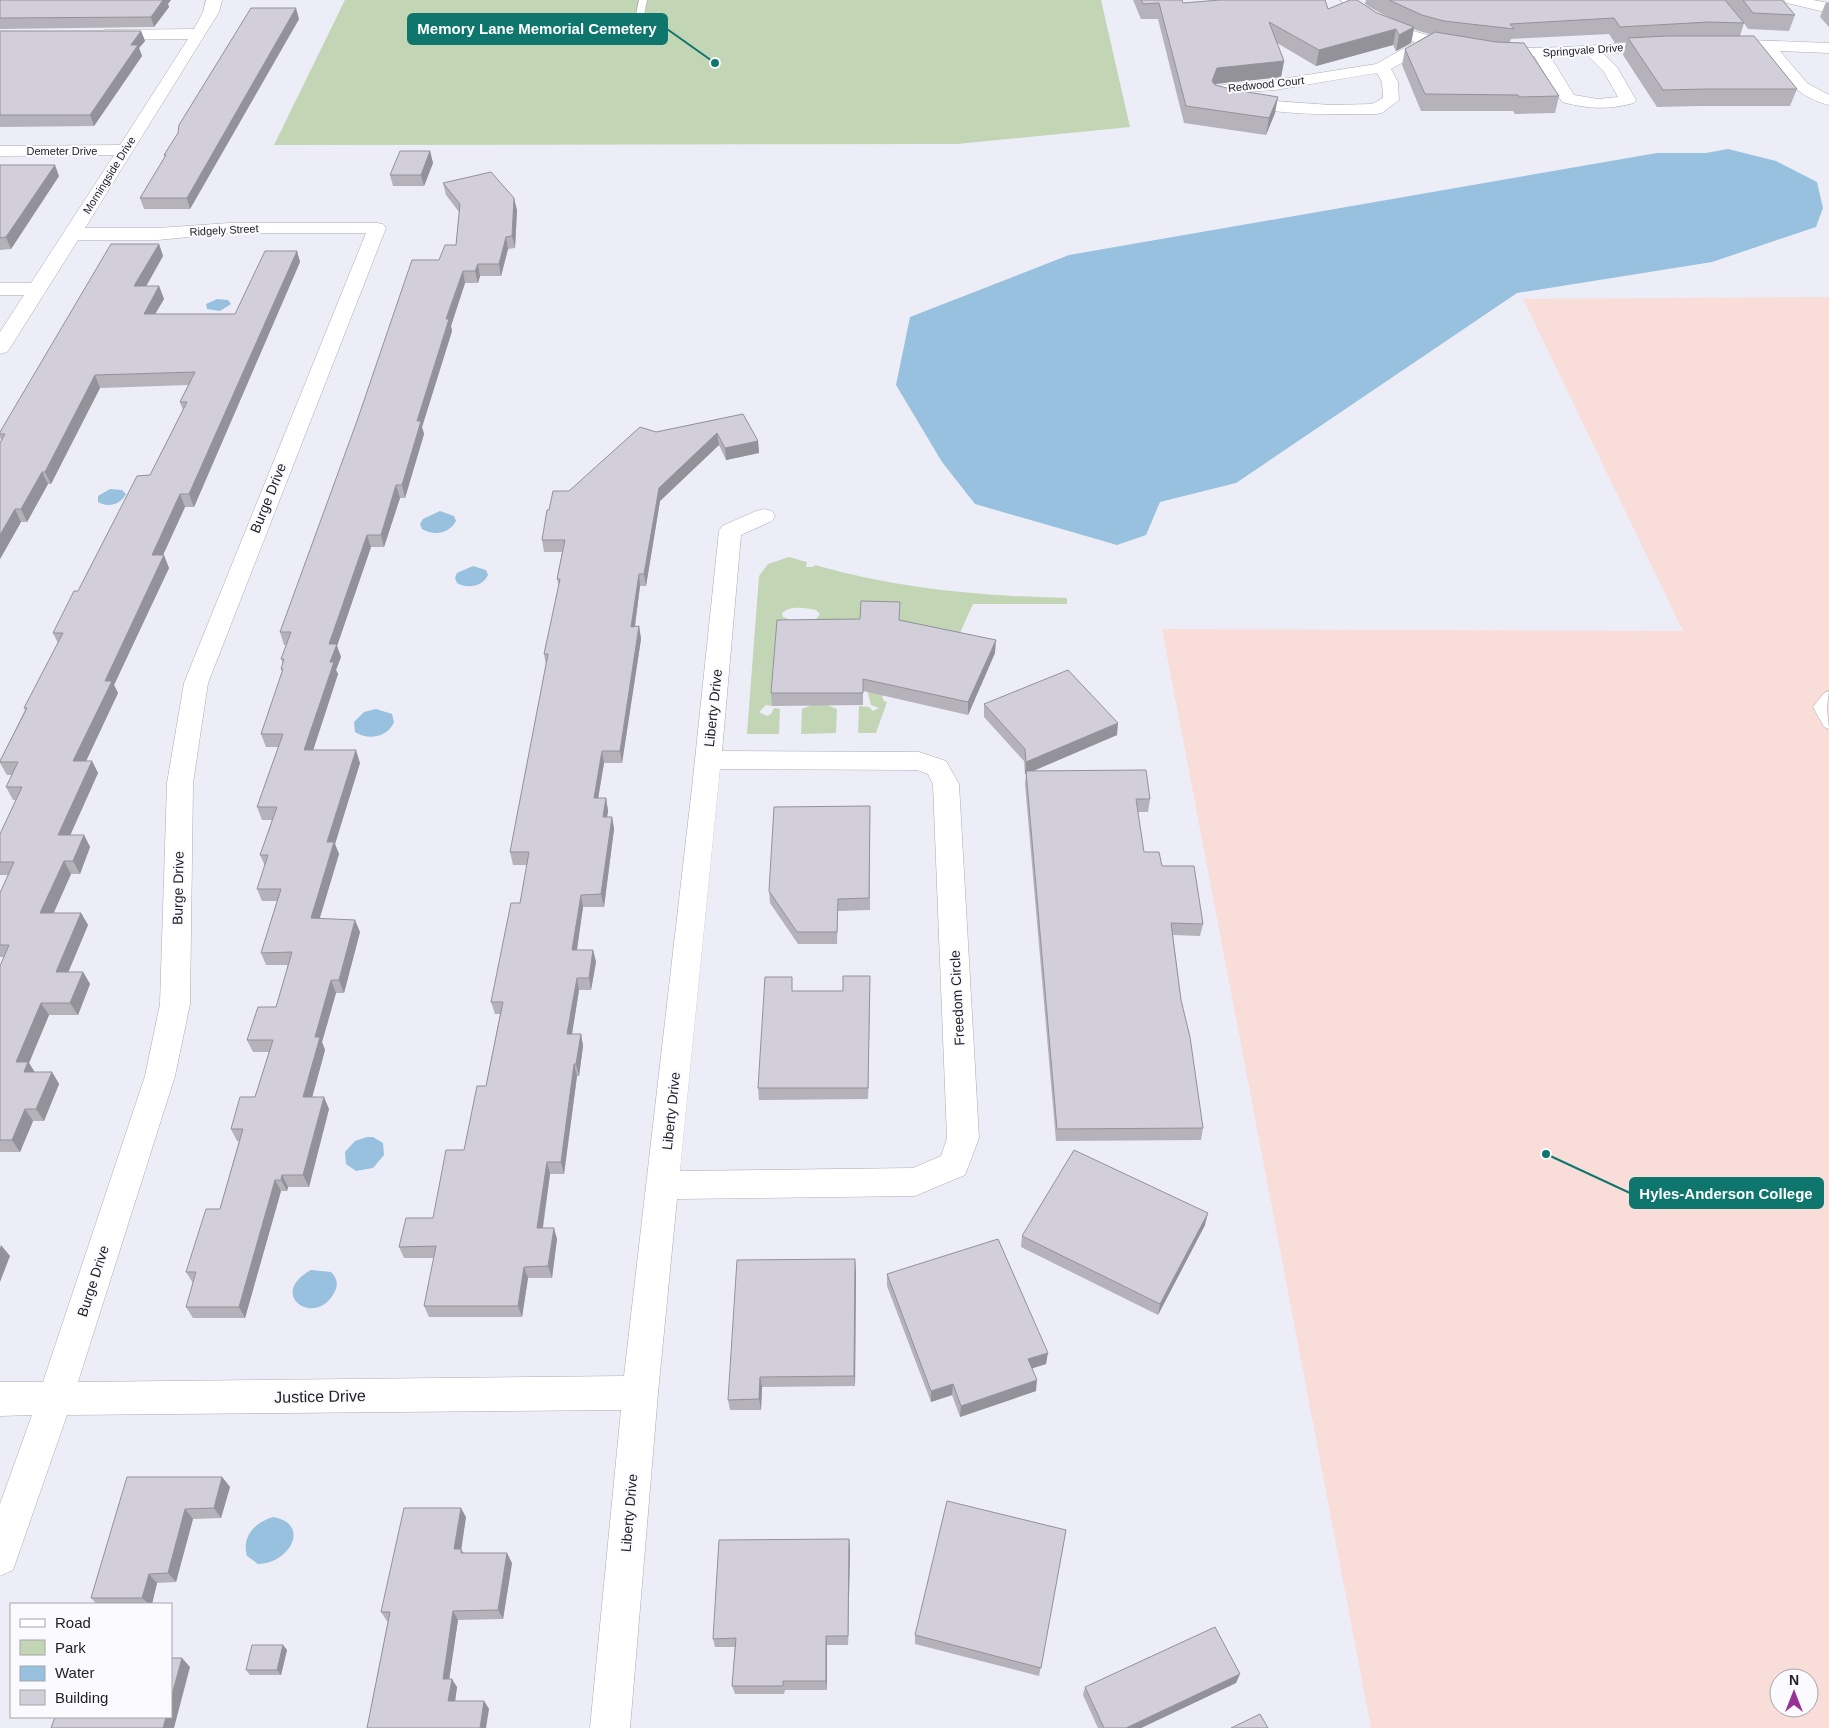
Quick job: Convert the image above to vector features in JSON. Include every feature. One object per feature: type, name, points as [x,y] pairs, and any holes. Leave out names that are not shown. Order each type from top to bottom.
[{"type":"street","name":"Morningside Drive","points":[[0,348],[199,34],[211,12],[214,0]]},
{"type":"street","name":"Springvale Drive","points":[[1348,0],[1378,22],[1398,31],[1430,40],[1497,51],[1540,53],[1681,45]]},
{"type":"street","points":[[1792,0],[1829,8]]},
{"type":"street","points":[[90,35],[199,34]]},
{"type":"street","name":"Redwood Court","points":[[1380,68],[1387,73],[1392,85],[1391,100],[1376,109],[1283,108],[1246,104],[1219,96],[1221,89],[1275,85],[1380,68],[1430,40]]},
{"type":"street","points":[[1709,44],[1829,49]]},
{"type":"street","points":[[1767,45],[1803,89],[1818,98],[1829,100]]},
{"type":"street","points":[[1540,53],[1568,99],[1584,103],[1613,104],[1628,100],[1611,70],[1591,50]]},
{"type":"street","name":"Demeter Drive","points":[[0,152],[125,150]]},
{"type":"street","name":"Ridgely Street","points":[[72,234],[158,234],[229,228],[376,228]]},
{"type":"street","name":"Burge Drive","points":[[0,1557],[55,1399],[160,1076],[175,1004],[180,783],[196,683],[376,228]]},
{"type":"street","points":[[0,289],[37,289]]},
{"type":"street","name":"Liberty Drive","points":[[610,1728],[640,1392],[708,760],[730,531],[764,516]]},
{"type":"street","name":"Freedom Circle","points":[[663,1185],[915,1182],[954,1165],[963,1138],[946,784],[937,768],[919,761],[708,760]]},
{"type":"street","name":"Justice Drive","points":[[0,1399],[640,1392]]},
{"type":"lane","points":[[638,25],[643,0]]},
{"type":"lane","points":[[1829,696],[1820,707],[1829,724]]},
{"type":"shaded area","points":[[1829,297],[1829,1728],[1371,1728],[1162,629],[1683,631],[1523,299]]},
{"type":"green space","points":[[345,0],[1101,0],[1130,127],[957,144],[274,145]]},
{"type":"green space","points":[[789,557],[807,562],[806,567],[813,567],[815,565],[877,580],[971,593],[1067,598],[1067,604],[973,604],[959,635],[882,696],[884,701],[887,702],[876,733],[858,733],[859,706],[869,707],[873,711],[879,708],[871,705],[864,678],[801,633],[802,619],[816,619],[820,614],[812,609],[798,608],[785,610],[782,613],[783,617],[791,620],[775,666],[772,668],[775,674],[772,706],[766,705],[759,712],[767,716],[771,714],[774,708],[780,709],[779,734],[747,734],[759,576],[768,564]]},
{"type":"green space","points":[[812,705],[827,705],[837,709],[836,733],[801,734],[802,709]]},
{"type":"water","points":[[1728,149],[1776,161],[1817,182],[1823,208],[1816,227],[1712,262],[1517,293],[1236,483],[1160,502],[1146,535],[1117,545],[975,504],[942,462],[896,385],[910,317],[1069,255],[1657,153],[1706,153]]},
{"type":"water","points":[[217,299],[228,300],[231,304],[220,311],[207,309],[206,304]]},
{"type":"water","points":[[110,489],[122,490],[126,494],[120,501],[114,504],[106,505],[98,502],[98,496]]},
{"type":"water","points":[[440,511],[454,516],[456,521],[449,529],[431,533],[422,529],[420,524],[423,519]]},
{"type":"water","points":[[473,566],[486,570],[488,575],[485,579],[474,586],[457,583],[455,578],[457,573]]},
{"type":"water","points":[[376,709],[392,714],[394,722],[391,727],[382,734],[371,737],[355,732],[354,722],[364,712]]},
{"type":"water","points":[[373,1137],[383,1143],[384,1155],[373,1168],[356,1171],[346,1164],[345,1152],[355,1141]]},
{"type":"water","points":[[311,1270],[331,1272],[337,1282],[334,1293],[326,1303],[316,1308],[307,1308],[299,1304],[294,1297],[293,1289],[298,1280]]},
{"type":"water","points":[[273,1517],[285,1521],[291,1527],[294,1535],[292,1543],[279,1558],[258,1564],[247,1556],[246,1542],[251,1531],[256,1526]]},
{"type":"building","points":[[0,0],[163,0],[151,17],[0,18]]},
{"type":"building","points":[[1141,0],[1182,0],[1183,3],[1220,0],[1325,0],[1328,9],[1350,0],[1357,0],[1377,13],[1414,27],[1399,35],[1396,29],[1319,50],[1269,22],[1284,61],[1217,68],[1212,81],[1215,85],[1235,90],[1278,97],[1269,118],[1186,106],[1159,3],[1143,4]]},
{"type":"building","points":[[1389,0],[1725,0],[1744,23],[1709,22],[1620,27],[1614,18],[1510,24],[1514,29],[1444,21],[1422,15]]},
{"type":"building","points":[[1743,0],[1782,0],[1795,15],[1753,13]]},
{"type":"building","points":[[251,8],[296,8],[187,198],[140,198],[178,133],[179,125]]},
{"type":"building","points":[[0,31],[141,31],[131,45],[138,45],[90,115],[0,115]]},
{"type":"building","points":[[1435,32],[1496,42],[1524,43],[1559,96],[1519,97],[1518,95],[1425,94],[1405,49]]},
{"type":"building","points":[[1754,36],[1797,89],[1663,90],[1628,38]]},
{"type":"building","points":[[400,151],[430,151],[421,175],[390,175]]},
{"type":"building","points":[[0,165],[55,165],[6,237],[0,238]]},
{"type":"building","points":[[491,172],[514,198],[512,236],[506,237],[499,264],[478,264],[475,271],[463,271],[446,319],[449,319],[417,421],[421,421],[402,485],[396,485],[381,535],[367,535],[329,644],[337,644],[330,662],[334,662],[304,750],[356,750],[327,842],[334,842],[311,918],[355,920],[339,980],[331,980],[315,1037],[320,1037],[303,1097],[324,1097],[303,1175],[282,1175],[281,1180],[275,1180],[239,1307],[186,1307],[196,1272],[186,1272],[206,1209],[220,1209],[243,1129],[231,1129],[240,1097],[255,1097],[273,1040],[247,1040],[258,1007],[276,1007],[292,952],[261,953],[281,889],[257,889],[268,855],[260,855],[277,807],[257,807],[283,734],[261,734],[283,669],[281,669],[284,659],[281,659],[291,632],[280,632],[357,421],[412,260],[439,260],[445,245],[456,245],[460,204],[443,183]]},
{"type":"building","points":[[111,244],[159,244],[134,286],[159,286],[144,314],[235,314],[265,251],[297,251],[189,494],[180,494],[152,555],[164,555],[105,681],[112,681],[73,761],[92,761],[58,835],[84,835],[73,861],[64,861],[40,913],[81,913],[56,972],[83,972],[70,1003],[41,1003],[16,1062],[28,1062],[24,1072],[52,1072],[36,1109],[25,1109],[12,1140],[0,1140],[0,966],[9,945],[0,945],[0,893],[14,862],[0,862],[0,834],[22,787],[6,787],[18,762],[0,761],[27,708],[24,708],[63,633],[53,633],[74,591],[78,591],[137,476],[150,475],[187,402],[180,402],[195,372],[95,375],[45,472],[42,472],[21,509],[15,509],[0,535],[0,443],[5,434],[0,434],[0,432]]},
{"type":"building","points":[[743,414],[758,441],[725,448],[717,433],[659,488],[644,574],[639,574],[631,627],[639,626],[620,751],[602,751],[594,798],[606,798],[603,817],[612,817],[601,894],[581,895],[572,950],[593,950],[589,978],[577,978],[567,1034],[581,1034],[576,1064],[574,1064],[561,1162],[547,1162],[537,1228],[554,1228],[548,1266],[524,1267],[518,1306],[424,1306],[436,1246],[399,1247],[406,1218],[433,1218],[446,1150],[464,1150],[477,1086],[486,1086],[503,1002],[491,1002],[511,903],[520,903],[529,852],[510,852],[548,654],[544,654],[560,579],[557,579],[565,540],[542,540],[547,510],[549,510],[553,491],[569,491],[640,427],[656,432]]},
{"type":"building","points":[[861,601],[900,602],[899,620],[996,640],[968,702],[863,679],[863,693],[771,693],[777,620],[860,619]]},
{"type":"building","points":[[1068,670],[1118,723],[1026,762],[1025,749],[984,704]]},
{"type":"building","points":[[1146,770],[1150,799],[1136,799],[1144,852],[1159,852],[1162,866],[1194,866],[1203,924],[1171,923],[1181,1000],[1190,1037],[1203,1128],[1057,1129],[1026,771]]},
{"type":"building","points":[[870,806],[869,898],[838,899],[837,932],[797,932],[769,891],[774,807]]},
{"type":"building","points":[[843,976],[870,976],[868,1088],[758,1088],[765,977],[792,977],[792,991],[843,991]]},
{"type":"building","points":[[1074,1150],[1208,1213],[1160,1304],[1022,1236]]},
{"type":"building","points":[[998,1239],[1048,1353],[1028,1359],[1037,1380],[961,1406],[953,1384],[931,1391],[887,1274]]},
{"type":"building","points":[[855,1259],[854,1376],[760,1377],[759,1399],[728,1400],[737,1260]]},
{"type":"building","points":[[127,1477],[222,1477],[214,1508],[185,1509],[168,1573],[149,1574],[142,1598],[91,1598]]},
{"type":"building","points":[[947,1501],[1066,1530],[1041,1668],[915,1635]]},
{"type":"building","points":[[404,1508],[461,1508],[454,1549],[461,1549],[461,1553],[507,1553],[498,1610],[453,1611],[443,1679],[452,1679],[448,1701],[484,1701],[480,1728],[367,1728],[390,1612],[381,1612]]},
{"type":"building","points":[[849,1539],[848,1636],[826,1636],[826,1681],[783,1681],[783,1686],[732,1686],[736,1638],[713,1639],[719,1540]]},
{"type":"building","points":[[1215,1627],[1240,1674],[1126,1728],[1104,1728],[1085,1687]]},
{"type":"building","points":[[252,1645],[283,1645],[277,1670],[246,1670]]},
{"type":"building","points":[[172,1658],[182,1658],[172,1694]]},
{"type":"building","points":[[1260,1714],[1268,1728],[1231,1728]]},
{"type":"building","points":[[55,1718],[166,1718],[163,1728],[51,1728]]},
{"type":"place","name":"Memory Lane Memorial Cemetery","points":[[715,63]]},
{"type":"place","name":"Hyles-Anderson College","points":[[1546,1154]]}]
